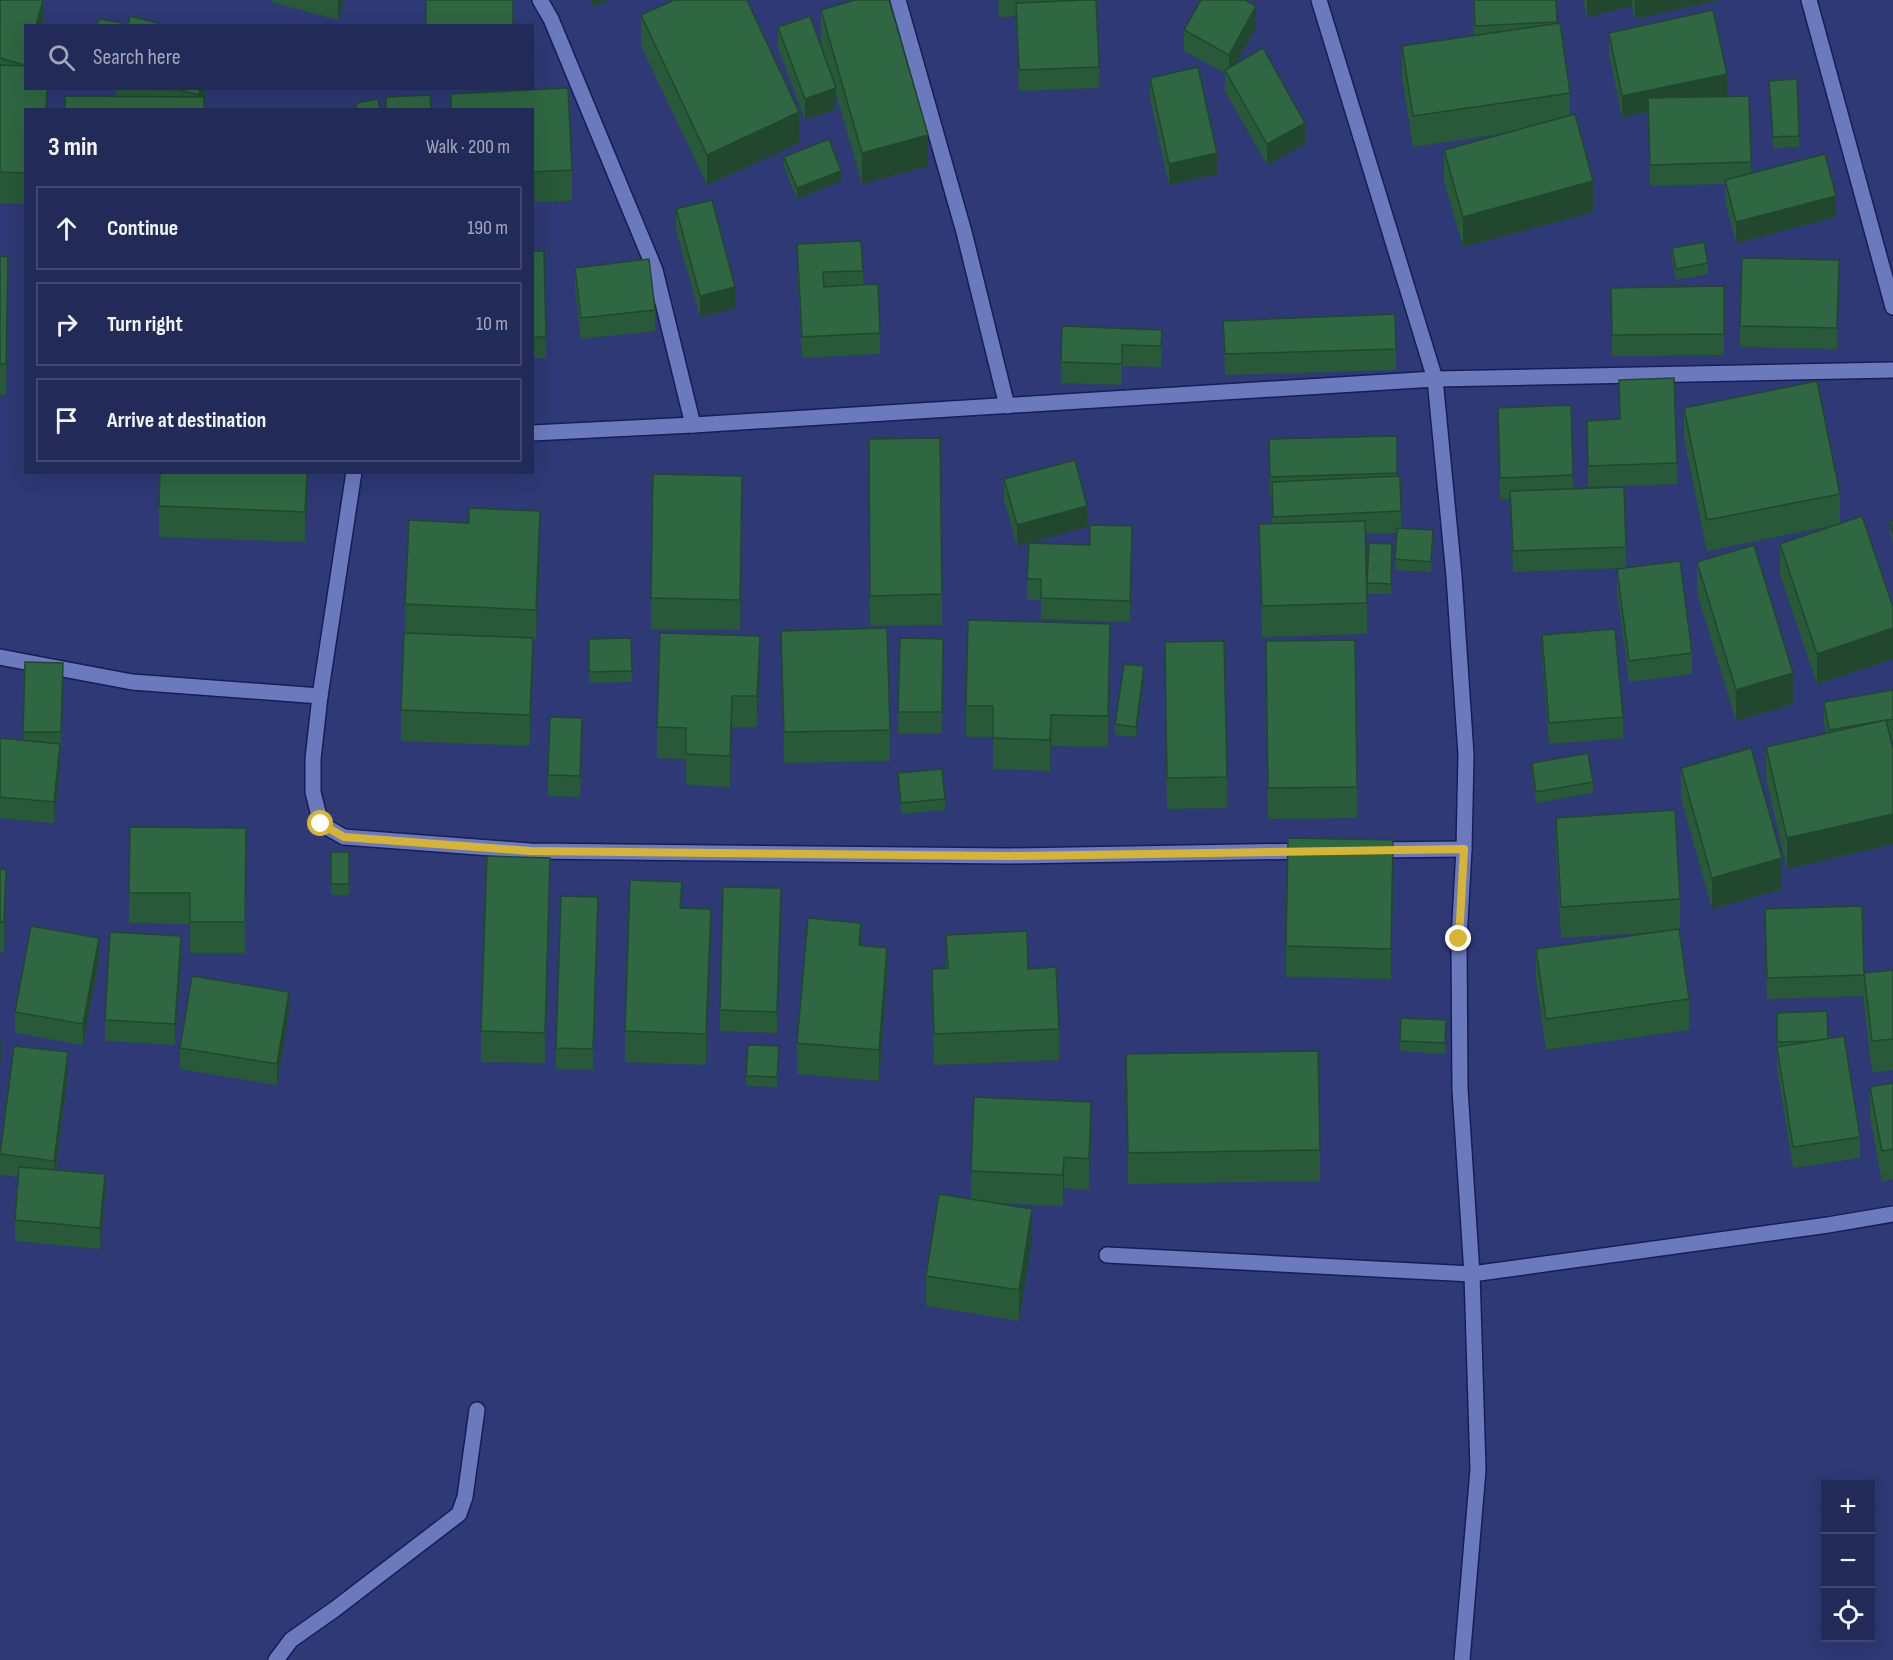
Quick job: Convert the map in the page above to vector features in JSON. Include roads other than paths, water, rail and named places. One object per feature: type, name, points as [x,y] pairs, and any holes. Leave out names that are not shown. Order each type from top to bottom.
[{"type":"street","points":[[540,0],[551,19],[655,270],[693,425]]},
{"type":"street","points":[[898,0],[964,232],[1007,406]]},
{"type":"street","points":[[1318,0],[1434,379],[1454,576],[1466,755],[1459,939],[1460,1089],[1472,1274],[1478,1470],[1462,1660]]},
{"type":"street","points":[[1809,0],[1893,307]]},
{"type":"street","points":[[534,433],[1434,379],[1893,370]]},
{"type":"street","points":[[354,474],[320,696],[313,759],[313,792],[321,824],[344,837],[530,851],[1009,856],[1321,851]]},
{"type":"street","points":[[0,657],[132,682],[320,696]]},
{"type":"street","points":[[1357,850],[1464,849]]},
{"type":"street","points":[[1107,1255],[1472,1274],[1893,1214]]},
{"type":"street","points":[[276,1660],[291,1640],[459,1514],[465,1497],[477,1410]]}]
